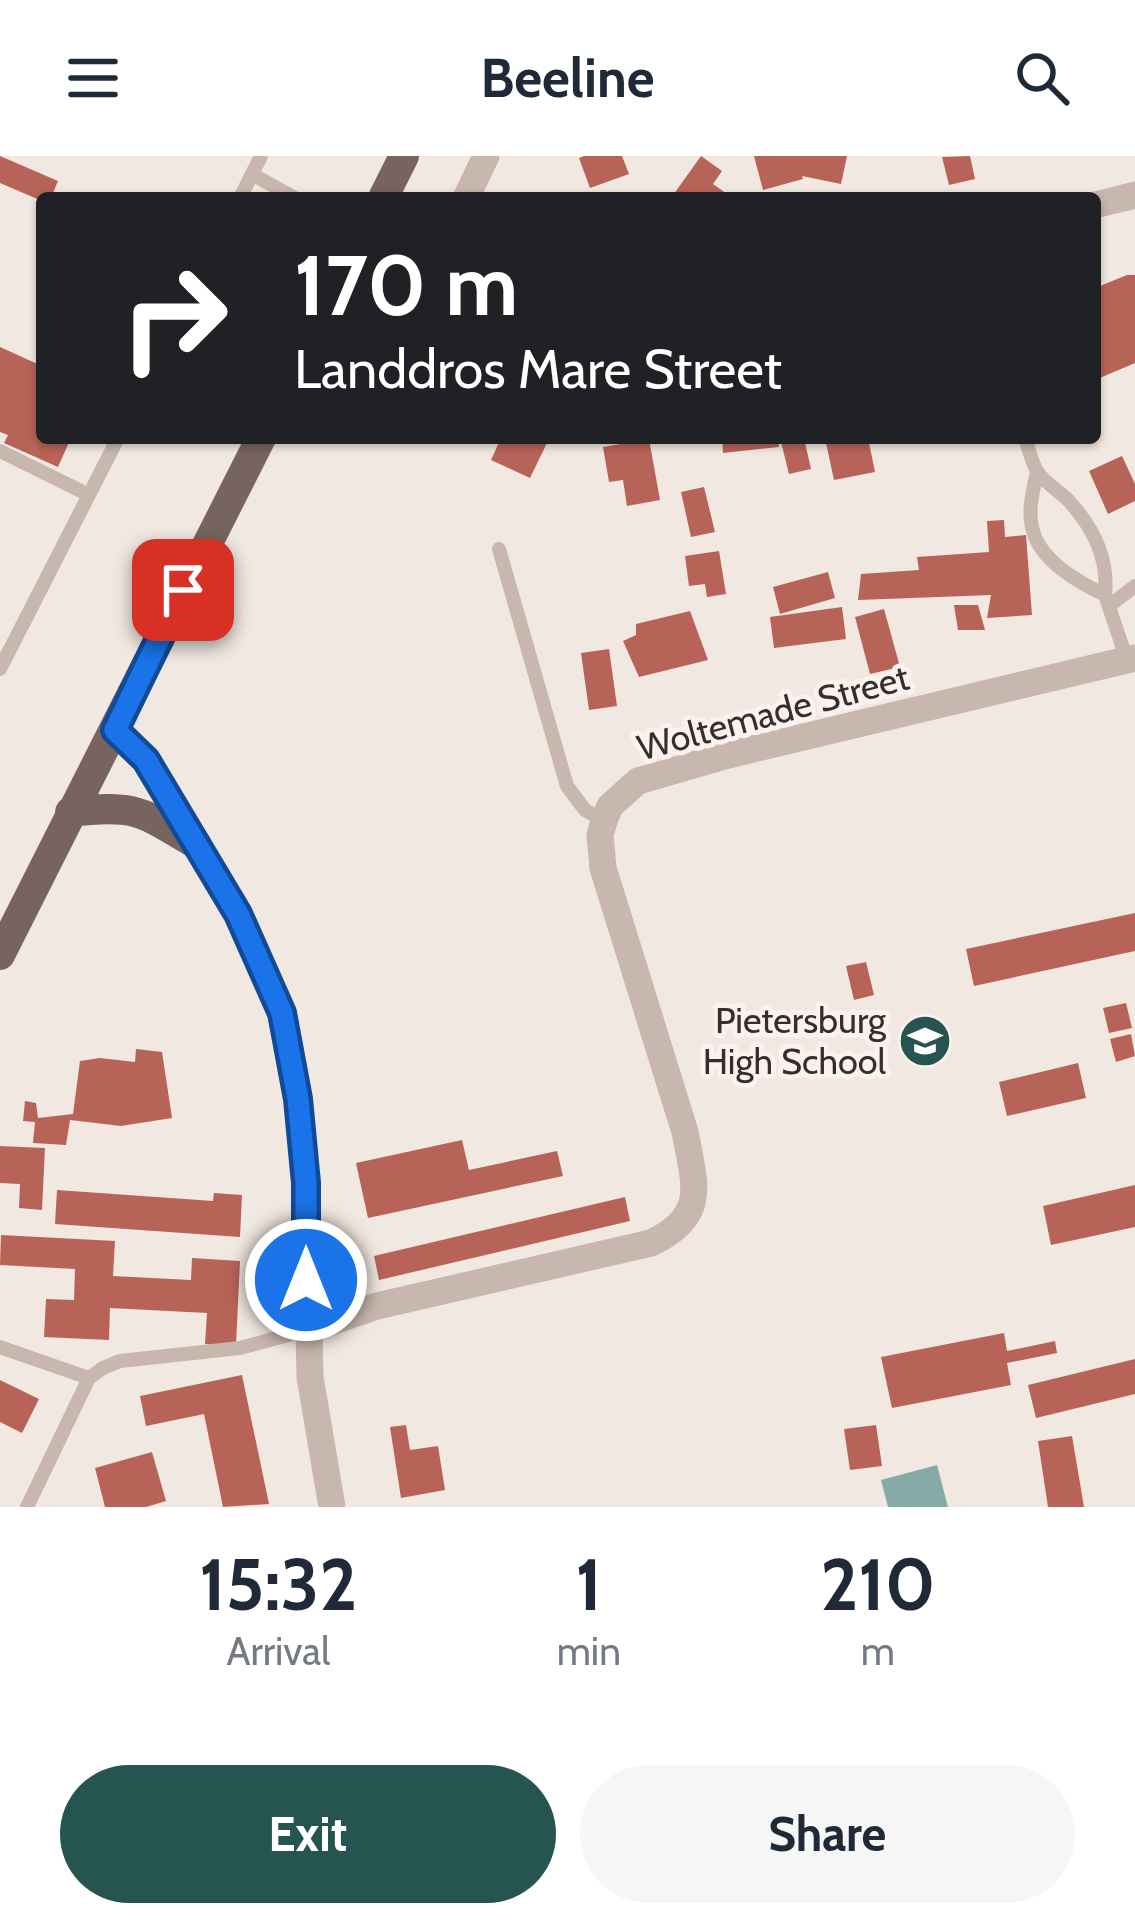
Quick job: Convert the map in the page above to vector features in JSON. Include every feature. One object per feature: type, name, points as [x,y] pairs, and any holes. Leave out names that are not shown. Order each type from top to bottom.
[{"type":"main road","points":[[386,192],[404,156]]},
{"type":"main road","points":[[0,955],[258,444]]},
{"type":"main road","points":[[70,812],[109,807],[141,812],[196,844]]},
{"type":"street","points":[[469,192],[486,156]]},
{"type":"street","points":[[1101,204],[1135,196]]},
{"type":"street","name":"Woltemade Street","points":[[604,821],[610,806],[638,781],[665,772],[1131,659]]},
{"type":"street","points":[[115,730],[146,760],[238,914],[282,1013],[292,1055],[306,1183],[308,1330],[319,1438],[332,1507]]},
{"type":"street","points":[[308,1330],[377,1306],[651,1243],[684,1222],[693,1201],[686,1132],[603,868],[600,836],[604,821]]},
{"type":"lane","points":[[243,192],[261,156]]},
{"type":"lane","points":[[252,174],[284,192]]},
{"type":"lane","points":[[0,669],[115,444]]},
{"type":"lane","points":[[1027,444],[1037,472],[1066,498],[1101,550],[1108,572],[1107,601],[1131,659]]},
{"type":"lane","points":[[0,451],[89,495]]},
{"type":"lane","points":[[1037,472],[1031,504],[1033,532],[1063,571],[1107,601]]},
{"type":"lane","points":[[499,549],[567,786],[585,810],[604,821]]},
{"type":"lane","points":[[1107,601],[1135,586]]},
{"type":"lane","points":[[27,1507],[89,1378],[103,1367],[120,1361],[241,1348],[308,1330]]},
{"type":"lane","points":[[0,1347],[89,1378]]},
{"type":"water","points":[[937,1465],[948,1507],[888,1507],[881,1480]]},
{"type":"building","points":[[0,156],[58,181],[53,192],[36,192],[36,198],[0,183]]},
{"type":"building","points":[[622,156],[629,174],[590,188],[579,158]]},
{"type":"building","points":[[701,156],[722,171],[713,184],[724,192],[675,192]]},
{"type":"building","points":[[754,156],[847,156],[841,184],[802,176],[763,190]]},
{"type":"building","points":[[970,156],[975,179],[949,185],[942,157]]},
{"type":"building","points":[[1135,275],[1135,363],[1101,377],[1101,286]]},
{"type":"building","points":[[0,347],[36,363],[36,444],[68,444],[58,467],[4,443],[8,435],[0,432]]},
{"type":"building","points":[[498,444],[547,444],[530,478],[491,460]]},
{"type":"building","points":[[650,444],[660,500],[627,506],[623,480],[609,482],[603,447]]},
{"type":"building","points":[[722,444],[779,444],[779,447],[723,453]]},
{"type":"building","points":[[782,444],[805,444],[811,469],[789,474]]},
{"type":"building","points":[[826,444],[869,444],[875,472],[834,480]]},
{"type":"building","points":[[1122,456],[1135,484],[1135,501],[1108,514],[1089,471]]},
{"type":"building","points":[[704,487],[715,532],[691,537],[681,492]]},
{"type":"building","points":[[1004,520],[1005,537],[1026,535],[1032,615],[987,618],[991,595],[858,600],[861,574],[919,570],[917,557],[989,552],[987,521]]},
{"type":"building","points":[[719,551],[726,594],[707,597],[705,584],[689,586],[685,556]]},
{"type":"building","points":[[828,572],[835,598],[780,614],[773,587]]},
{"type":"building","points":[[954,605],[978,605],[985,630],[958,630]]},
{"type":"building","points":[[842,607],[846,639],[774,648],[770,617]]},
{"type":"building","points":[[884,609],[900,667],[870,674],[855,617]]},
{"type":"building","points":[[690,611],[708,660],[639,677],[623,641],[636,635],[636,624]]},
{"type":"building","points":[[609,649],[617,706],[589,710],[581,653]]},
{"type":"building","points":[[1135,913],[1135,951],[974,986],[966,949]]},
{"type":"building","points":[[866,962],[874,995],[854,1000],[846,966]]},
{"type":"building","points":[[1126,1003],[1132,1028],[1109,1033],[1103,1008]]},
{"type":"building","points":[[1131,1034],[1135,1056],[1116,1062],[1110,1039]]},
{"type":"building","points":[[136,1049],[162,1052],[172,1118],[121,1126],[70,1120],[66,1145],[33,1143],[35,1122],[23,1121],[25,1101],[36,1103],[38,1118],[73,1114],[80,1061],[135,1062]]},
{"type":"building","points":[[1078,1063],[1086,1098],[1007,1116],[999,1082]]},
{"type":"building","points":[[462,1140],[469,1170],[557,1151],[563,1176],[368,1218],[356,1163]]},
{"type":"building","points":[[0,1146],[45,1148],[42,1210],[19,1208],[20,1184],[0,1183]]},
{"type":"building","points":[[1135,1185],[1135,1227],[1051,1245],[1043,1206]]},
{"type":"building","points":[[57,1190],[213,1201],[214,1193],[242,1195],[240,1237],[55,1224]]},
{"type":"building","points":[[625,1197],[630,1221],[379,1280],[374,1256]]},
{"type":"building","points":[[1,1235],[115,1241],[113,1276],[191,1280],[192,1258],[240,1261],[236,1345],[205,1344],[207,1313],[110,1308],[109,1340],[44,1337],[46,1299],[74,1300],[75,1269],[0,1265]]},
{"type":"building","points":[[1004,1333],[1007,1351],[1055,1341],[1057,1353],[1007,1363],[1011,1385],[892,1408],[881,1357]]},
{"type":"building","points":[[1135,1359],[1135,1394],[1036,1418],[1028,1385]]},
{"type":"building","points":[[242,1375],[269,1504],[223,1507],[204,1414],[146,1426],[140,1396]]},
{"type":"building","points":[[0,1380],[39,1399],[22,1433],[0,1422]]},
{"type":"building","points":[[406,1425],[410,1450],[438,1446],[445,1490],[401,1498],[390,1427]]},
{"type":"building","points":[[876,1425],[882,1466],[850,1470],[844,1429]]},
{"type":"building","points":[[1072,1436],[1084,1507],[1048,1507],[1038,1441]]},
{"type":"building","points":[[152,1452],[166,1501],[146,1507],[105,1507],[95,1468]]},
{"type":"place","name":"Pietersburg High School","points":[[925,1041]]},
{"type":"route","points":[[183,590],[115,730],[146,760],[238,914],[282,1013],[292,1055],[306,1183],[306,1280]]}]
